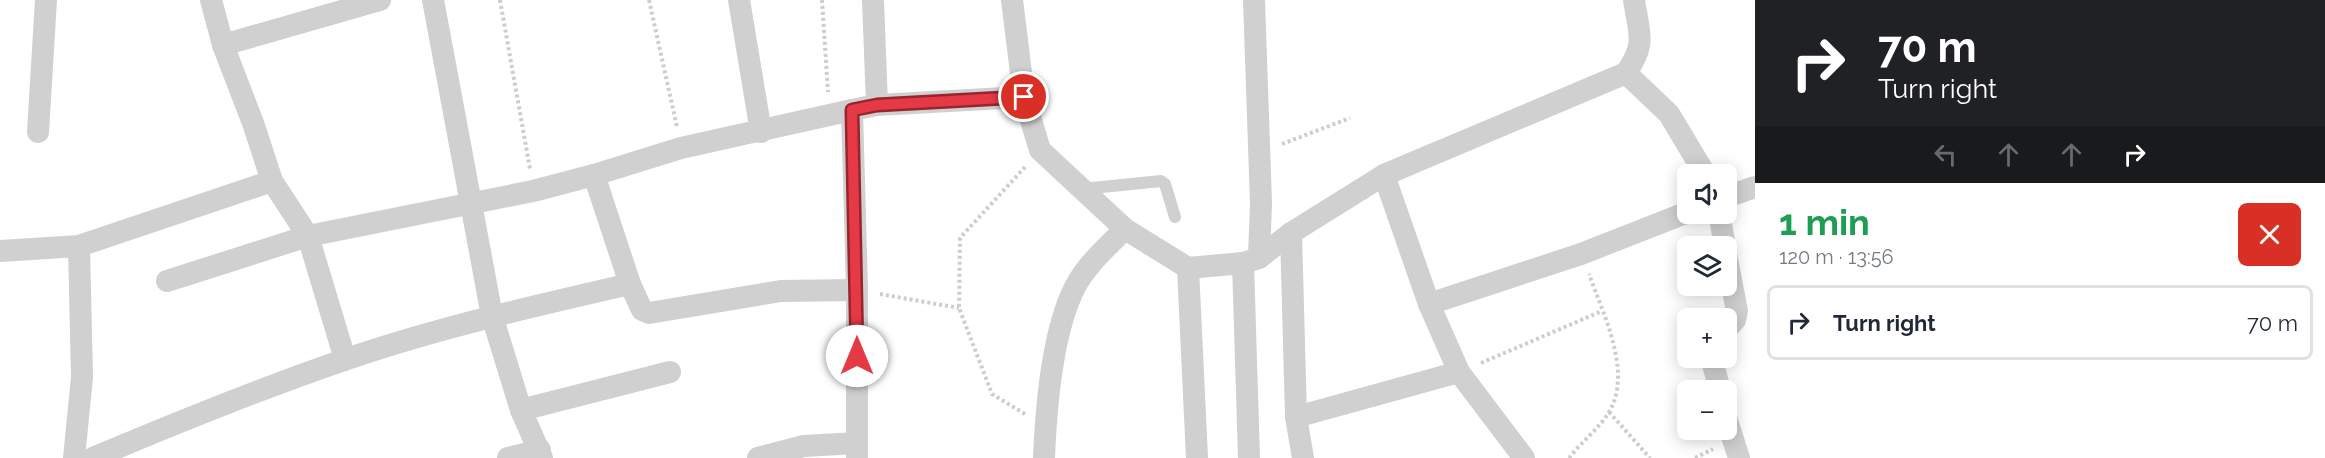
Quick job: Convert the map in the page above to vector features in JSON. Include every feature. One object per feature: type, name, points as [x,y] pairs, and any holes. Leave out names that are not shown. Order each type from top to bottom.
[{"type":"street","points":[[38,132],[46,0]]},
{"type":"street","points":[[211,0],[222,45],[253,123],[272,181],[308,236],[345,359]]},
{"type":"street","points":[[222,45],[380,0]]},
{"type":"street","points":[[433,0],[492,316],[521,410],[541,454],[508,458]]},
{"type":"street","points":[[739,0],[761,132]]},
{"type":"street","points":[[873,0],[877,105]]},
{"type":"street","points":[[1012,0],[1024,97],[1040,150],[1125,229],[1188,268],[1251,260],[1384,175],[1626,73],[1638,55],[1640,40],[1634,0]]},
{"type":"street","points":[[1249,458],[1251,260],[1261,203],[1254,0]]},
{"type":"street","points":[[1626,73],[1669,114],[1699,164]]},
{"type":"street","points":[[167,281],[308,236],[533,191],[681,148],[852,110],[877,105],[1024,97]]},
{"type":"street","points":[[758,458],[804,446],[857,451],[857,290],[852,110]]},
{"type":"street","points":[[594,175],[630,284],[642,310],[649,314],[781,291],[857,290]]},
{"type":"street","points":[[1384,175],[1429,304],[1459,372],[1524,458]]},
{"type":"street","points":[[0,251],[79,246],[272,181]]},
{"type":"street","points":[[1737,193],[1755,187]]},
{"type":"street","points":[[1429,304],[1581,254],[1677,216]]},
{"type":"street","points":[[1044,458],[1045,427],[1059,328],[1074,288],[1091,263],[1125,229]]},
{"type":"street","points":[[1291,233],[1296,417],[1304,458]]},
{"type":"street","points":[[74,458],[82,376],[79,246]]},
{"type":"street","points":[[1188,268],[1197,458]]},
{"type":"street","points":[[93,458],[193,416],[345,359],[492,316],[630,284]]},
{"type":"street","points":[[521,410],[670,372]]},
{"type":"street","points":[[1296,417],[1459,372]]},
{"type":"street","points":[[1733,440],[1738,458]]},
{"type":"lane","points":[[1082,189],[1161,181],[1165,184],[1175,217]]},
{"type":"path","points":[[501,0],[533,191]]},
{"type":"path","points":[[649,0],[681,148]]},
{"type":"path","points":[[822,0],[830,115]]},
{"type":"path","points":[[1259,153],[1350,118]]},
{"type":"path","points":[[1040,150],[960,238],[959,308],[992,394],[1045,427]]},
{"type":"path","points":[[1569,458],[1609,412],[1617,388],[1619,365],[1581,254]]},
{"type":"path","points":[[857,290],[959,308]]},
{"type":"path","points":[[1459,372],[1602,311]]},
{"type":"path","points":[[1609,412],[1650,458]]},
{"type":"route","points":[[857,356],[852,110],[877,105],[1024,97]]}]
